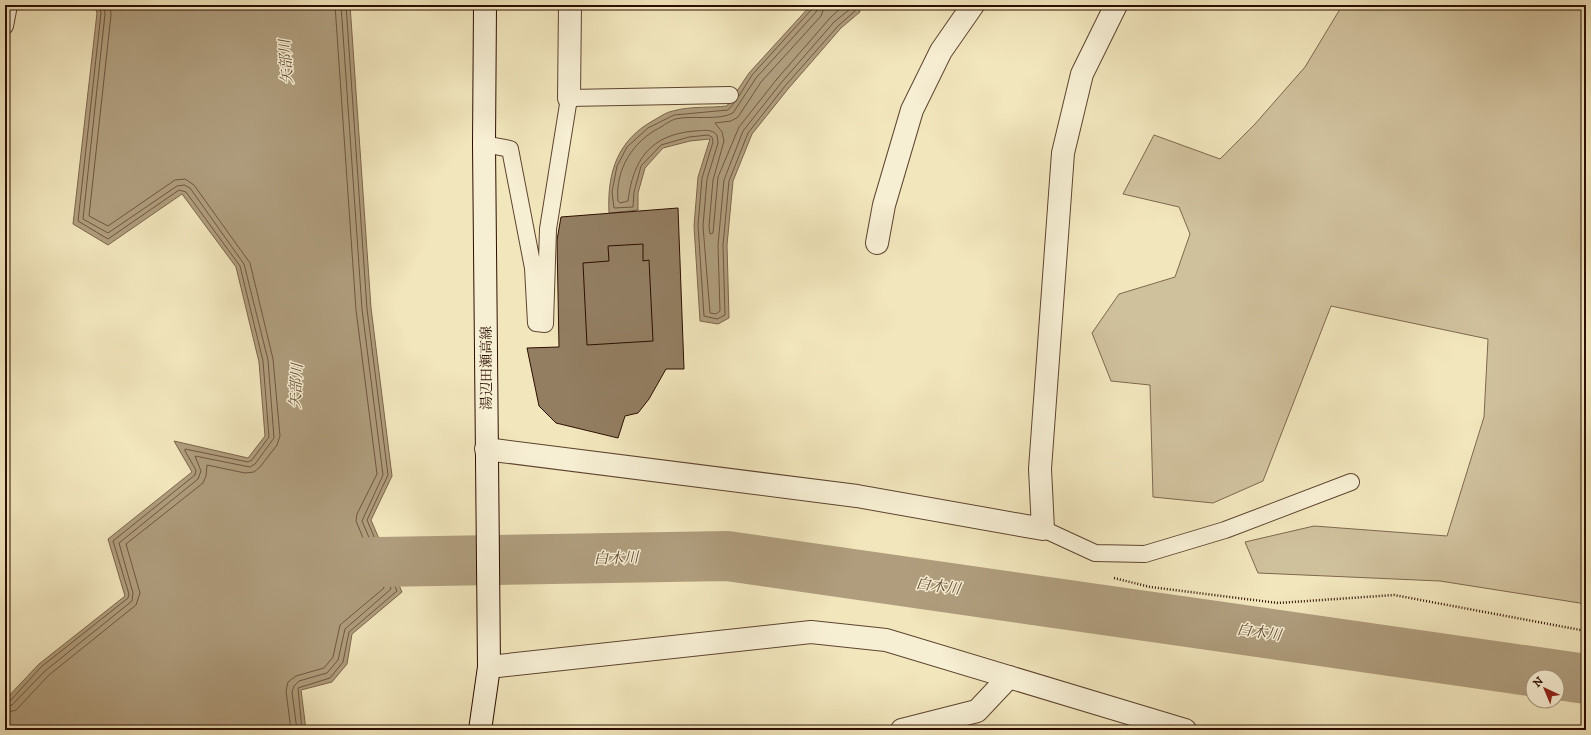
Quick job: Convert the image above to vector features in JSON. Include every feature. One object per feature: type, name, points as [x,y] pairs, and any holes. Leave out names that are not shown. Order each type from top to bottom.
[{"type":"street","name":"湯辺田瀬高線","points":[[480,730],[489,667],[484,144],[485,5]]},
{"type":"street","points":[[569,98],[570,5]]},
{"type":"street","points":[[877,243],[884,205],[912,110],[941,51],[973,5]]},
{"type":"street","points":[[486,449],[857,496],[1043,529],[1040,470],[1063,153],[1082,74],[1116,5]]},
{"type":"street","points":[[489,667],[811,632],[886,640],[1185,730]]},
{"type":"street","points":[[902,730],[977,711],[1009,677]]},
{"type":"lane","points":[[5,26],[8,5]]},
{"type":"lane","points":[[484,144],[510,149],[533,268],[536,323],[545,324],[548,229],[569,98],[730,95]]},
{"type":"lane","points":[[1043,529],[1095,553],[1145,554],[1225,530],[1351,482]]},
{"type":"path","points":[[1107,576],[1150,587],[1278,603],[1394,595],[1586,631]]},
{"type":"shaded area","points":[[1339,5],[1586,5],[1586,604],[1440,581],[1258,573],[1245,542],[1314,526],[1447,536],[1484,417],[1488,339],[1331,306],[1263,481],[1213,503],[1153,497],[1150,385],[1111,381],[1092,333],[1119,294],[1175,277],[1190,234],[1179,207],[1123,194],[1154,135],[1220,159],[1255,124],[1305,67],[1340,9]]},
{"type":"water","name":"矢部川","points":[[94,5],[350,5],[371,308],[392,476],[371,520],[402,592],[352,634],[347,664],[332,682],[301,690],[306,730],[5,730],[5,700],[39,664],[125,596],[108,539],[192,472],[174,441],[248,458],[265,436],[259,362],[236,267],[182,194],[108,245],[73,224],[97,13]]},
{"type":"water","points":[[811,5],[859,5],[860,12],[841,28],[788,89],[752,134],[733,181],[727,245],[729,318],[718,324],[700,321],[694,226],[698,177],[710,139],[690,141],[663,148],[645,168],[638,193],[638,210],[609,213],[610,183],[613,170],[624,146],[632,136],[662,115],[686,108],[727,106],[749,73]]},
{"type":"building","points":[[678,208],[684,369],[666,369],[649,399],[638,413],[625,416],[618,438],[556,423],[539,406],[527,348],[559,347],[557,240],[561,217]]},
{"type":"building","points":[[643,244],[643,261],[649,260],[653,341],[587,345],[583,263],[609,261],[608,246]]},
{"type":"waterway","name":"白木川","points":[[321,563],[727,556],[1586,679]]}]
